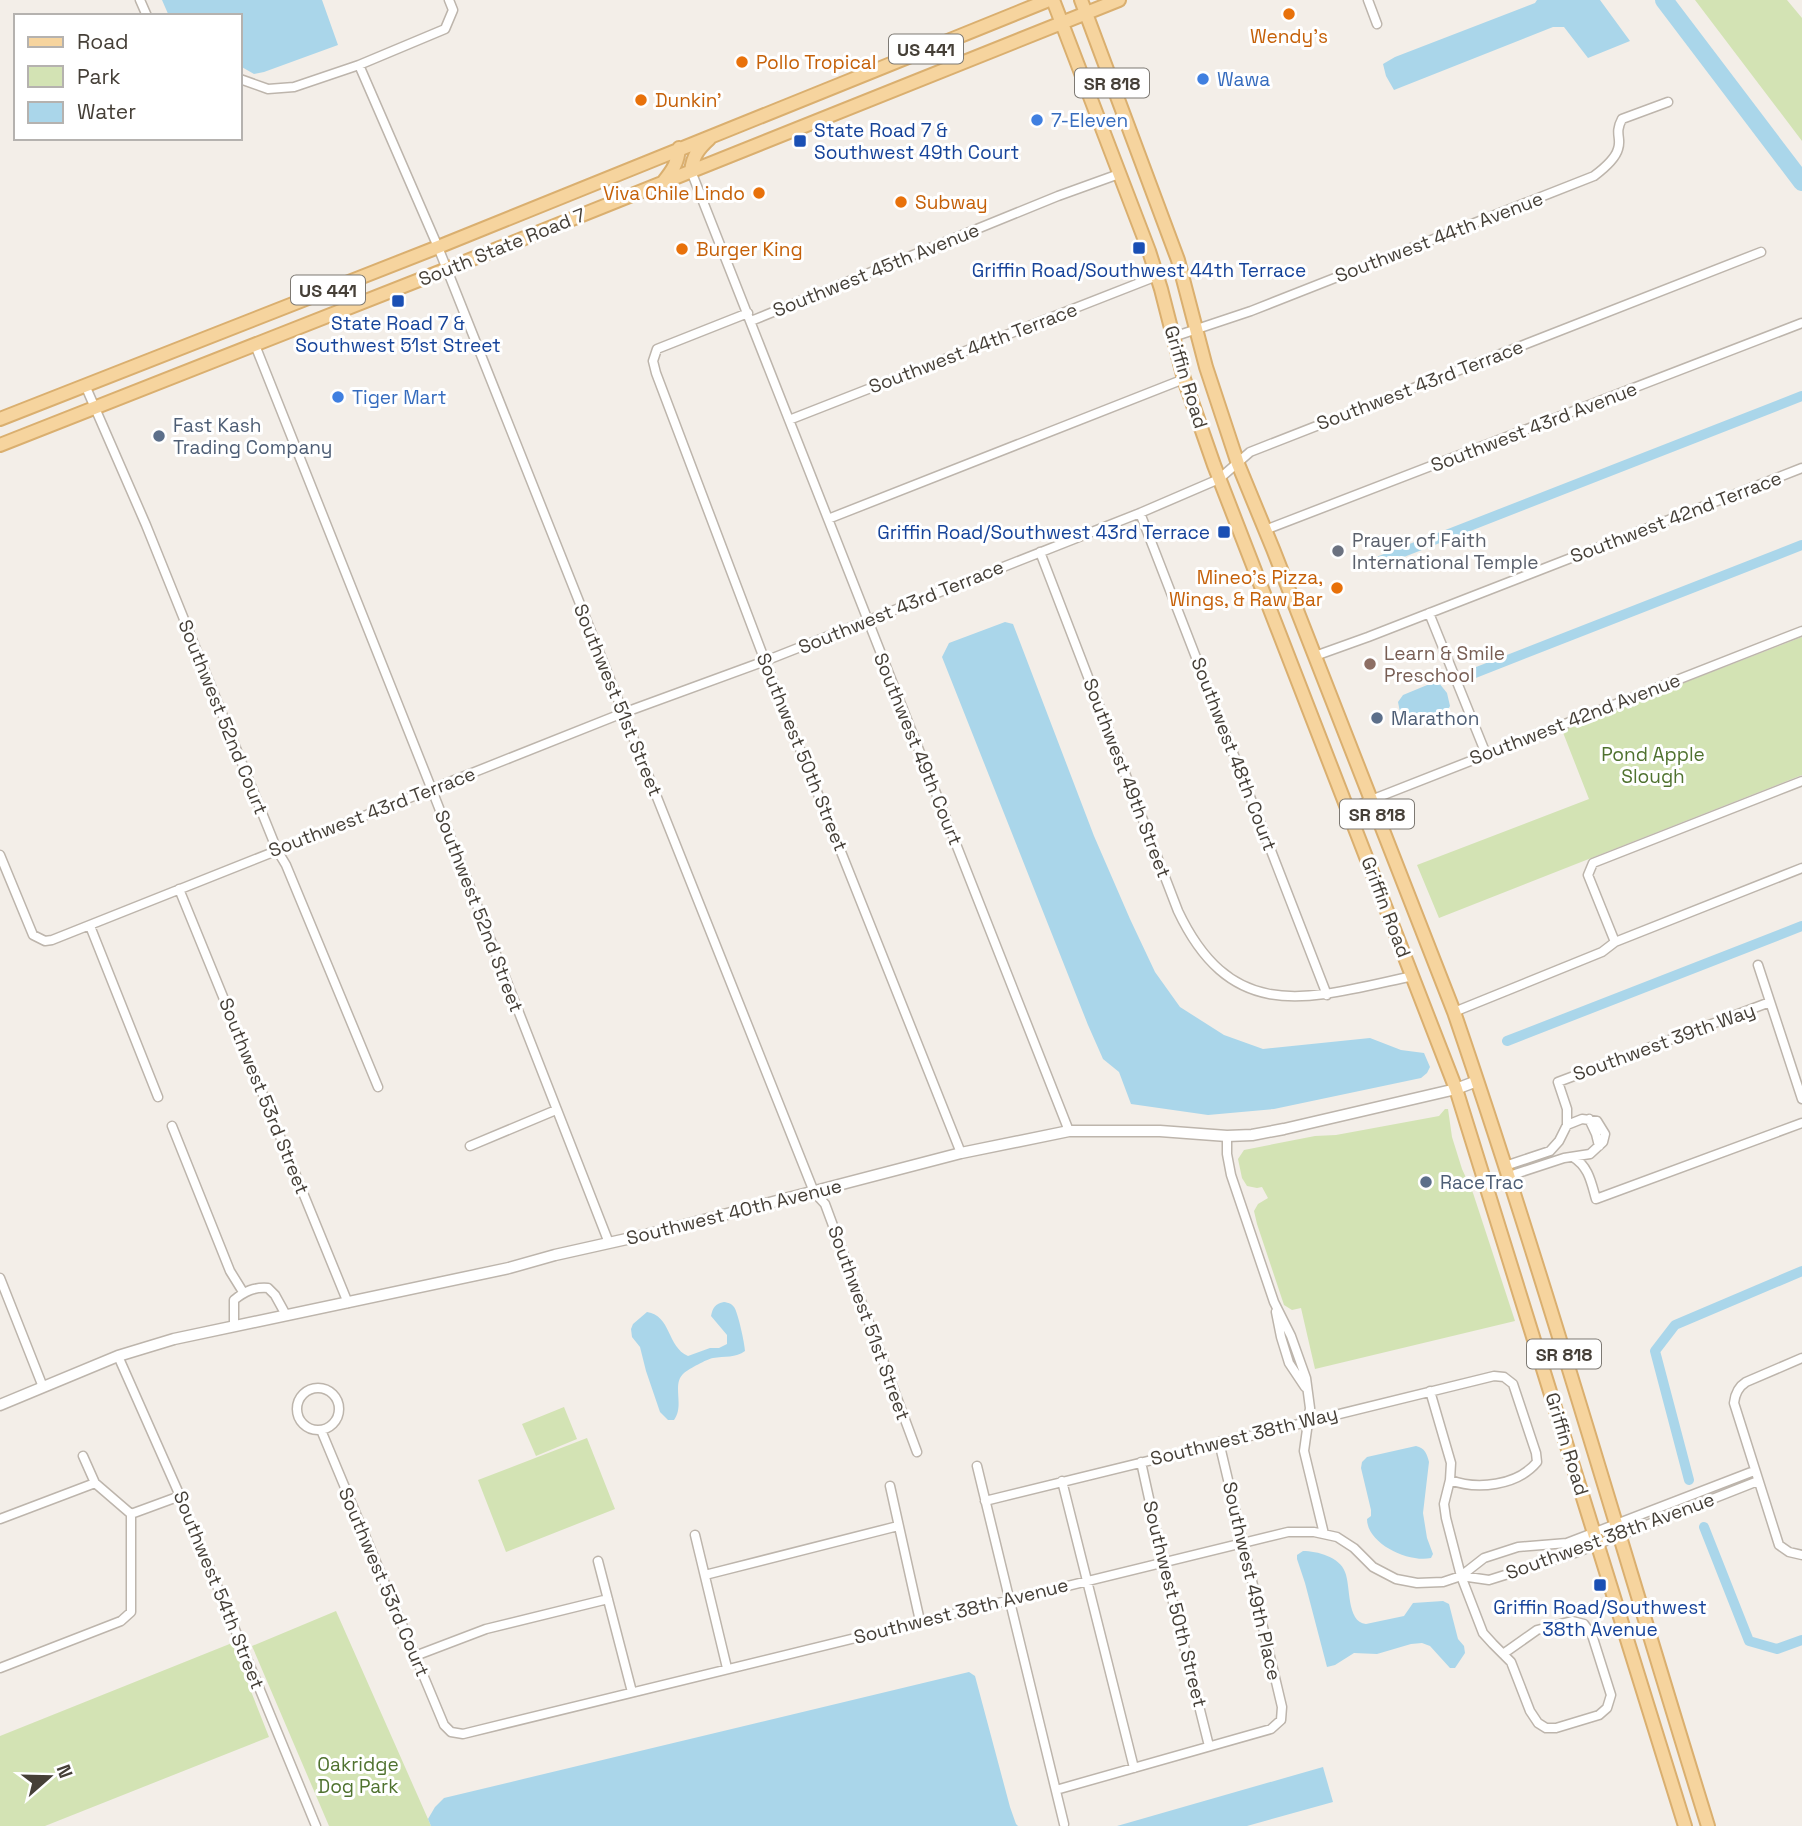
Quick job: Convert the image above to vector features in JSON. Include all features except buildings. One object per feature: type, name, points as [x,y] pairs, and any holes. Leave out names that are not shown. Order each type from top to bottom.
[{"type":"main road","name":"Griffin Road","points":[[1051,0],[1157,275],[1184,379],[1219,479],[1456,1089],[1685,1826]]},
{"type":"main road","name":"South State Road 7","points":[[0,419],[438,247],[1051,0]]},
{"type":"main road","name":"Griffin Road","points":[[1081,0],[1178,260],[1215,398],[1238,464],[1454,1012],[1478,1081],[1708,1826]]},
{"type":"main road","name":"South State Road 7","points":[[0,445],[447,270],[1119,0]]},
{"type":"main road","points":[[691,171],[696,151],[714,134]]},
{"type":"main road","points":[[661,184],[675,167],[680,148]]},
{"type":"street","points":[[242,80],[268,89],[294,87],[359,65],[445,29],[453,10],[449,0]]},
{"type":"street","points":[[1368,0],[1377,24]]},
{"type":"street","name":"Southwest 51st Street","points":[[359,65],[438,247],[814,1192],[825,1205],[917,1452]]},
{"type":"street","name":"Southwest 44th Avenue","points":[[1173,337],[1251,311],[1594,176],[1606,167],[1618,149],[1617,128],[1622,119],[1668,102]]},
{"type":"street","name":"Southwest 49th Court","points":[[691,171],[1069,1131]]},
{"type":"street","name":"Southwest 45th Avenue","points":[[657,349],[749,317],[1119,174]]},
{"type":"street","name":"Southwest 43rd Terrace","points":[[0,855],[33,935],[45,941],[52,940],[623,713],[765,661],[1140,513],[1219,479],[1250,452],[1761,252]]},
{"type":"street","name":"Southwest 44th Terrace","points":[[789,420],[1157,275]]},
{"type":"street","name":"Southwest 43rd Avenue","points":[[1265,530],[1802,323]]},
{"type":"street","name":"Southwest 52nd Street","points":[[255,345],[609,1243]]},
{"type":"street","name":"Southwest 50th Street","points":[[657,349],[653,361],[656,373],[765,661],[961,1153]]},
{"type":"street","points":[[828,519],[1184,379]]},
{"type":"street","name":"Southwest 52nd Court","points":[[85,386],[146,525],[277,849],[378,1087]]},
{"type":"street","name":"Southwest 42nd Terrace","points":[[1315,656],[1802,468]]},
{"type":"street","name":"Southwest 48th Court","points":[[1140,513],[1327,995]]},
{"type":"street","name":"Southwest 49th Street","points":[[1040,552],[1178,911],[1189,933],[1225,975],[1241,986],[1289,998],[1327,995]]},
{"type":"street","points":[[1429,613],[1486,754]]},
{"type":"street","name":"Southwest 42nd Avenue","points":[[1348,809],[1802,631]]},
{"type":"street","points":[[1615,943],[1588,875],[1593,863],[1802,781]]},
{"type":"street","points":[[1454,1012],[1602,952],[1615,943],[1802,868]]},
{"type":"street","name":"Southwest 53rd Street","points":[[179,889],[348,1303]]},
{"type":"street","points":[[90,926],[158,1097]]},
{"type":"street","points":[[1758,965],[1802,1099]]},
{"type":"street","points":[[1327,995],[1413,976]]},
{"type":"street","name":"Southwest 39th Way","points":[[1567,1109],[1558,1082],[1770,1003]]},
{"type":"street","name":"Southwest 40th Avenue","points":[[0,1405],[118,1356],[192,1334],[509,1268],[961,1153],[1069,1131],[1252,1135],[1456,1089],[1478,1081]]},
{"type":"street","points":[[1567,1109],[1585,1119],[1597,1121],[1605,1134],[1605,1139],[1590,1154],[1507,1171],[1550,1151],[1567,1125],[1567,1109]]},
{"type":"street","points":[[470,1146],[556,1110]]},
{"type":"street","points":[[1567,1125],[1585,1119]]},
{"type":"street","points":[[1590,1154],[1588,1170],[1596,1199],[1802,1123]]},
{"type":"street","points":[[172,1126],[230,1271],[243,1292]]},
{"type":"street","points":[[1227,1136],[1231,1175],[1274,1302],[1291,1336],[1306,1378],[1310,1404],[1304,1451],[1324,1534]]},
{"type":"street","points":[[1573,1157],[1588,1170]]},
{"type":"street","points":[[0,1278],[43,1387]]},
{"type":"street","points":[[234,1326],[234,1300],[243,1292],[256,1287],[268,1288],[286,1315]]},
{"type":"street","name":"Southwest 54th Street","points":[[118,1356],[180,1496],[316,1826]]},
{"type":"street","points":[[1802,1358],[1753,1377],[1738,1388],[1734,1403],[1779,1545],[1789,1552],[1802,1555]]},
{"type":"street","name":"Southwest 38th Way","points":[[985,1501],[1430,1391],[1494,1376],[1504,1377],[1513,1384],[1537,1462],[1523,1475],[1495,1484],[1462,1485],[1450,1480]]},
{"type":"street","name":"Southwest 53rd Court","points":[[316,1387],[329,1390],[340,1406],[340,1413],[333,1424],[321,1430],[306,1426],[298,1415],[299,1400],[303,1394],[316,1387]]},
{"type":"street","points":[[1430,1391],[1451,1463],[1444,1504],[1461,1576],[1483,1633],[1515,1669],[1530,1710],[1538,1723],[1546,1728],[1556,1728],[1599,1715],[1607,1707],[1611,1695],[1592,1635],[1584,1624],[1572,1621],[1538,1630],[1503,1654]]},
{"type":"street","name":"Southwest 53rd Court","points":[[321,1430],[444,1725],[452,1732]]},
{"type":"street","name":"Southwest 49th Place","points":[[1209,1746],[1271,1729],[1281,1720],[1282,1707],[1219,1442]]},
{"type":"street","points":[[0,1668],[121,1622],[131,1612],[131,1514],[95,1483],[83,1456]]},
{"type":"street","name":"Southwest 50th Street","points":[[1141,1462],[1209,1746]]},
{"type":"street","points":[[977,1466],[1064,1824]]},
{"type":"street","name":"Southwest 38th Avenue","points":[[1618,1530],[1754,1471]]},
{"type":"street","points":[[1062,1481],[1134,1768]]},
{"type":"street","name":"Southwest 38th Avenue","points":[[1461,1576],[1489,1580],[1596,1538],[1758,1481]]},
{"type":"street","points":[[0,1519],[95,1483]]},
{"type":"street","points":[[890,1486],[920,1621]]},
{"type":"street","points":[[131,1514],[180,1496]]},
{"type":"street","points":[[705,1575],[898,1526]]},
{"type":"street","name":"Southwest 38th Avenue","points":[[452,1732],[463,1734],[1288,1532],[1314,1532],[1338,1537],[1374,1567],[1396,1579],[1417,1583],[1443,1582],[1461,1576],[1484,1558],[1518,1548],[1596,1538]]},
{"type":"street","points":[[695,1535],[727,1668]]},
{"type":"street","points":[[598,1561],[632,1692]]},
{"type":"street","points":[[415,1656],[486,1629],[608,1599]]},
{"type":"street","points":[[1056,1790],[1209,1746]]},
{"type":"green space","points":[[1695,0],[1787,0],[1802,18],[1802,141]]},
{"type":"green space","name":"Pond Apple Slough","points":[[1802,637],[1802,775],[1439,918],[1417,865],[1589,799],[1562,730]]},
{"type":"green space","points":[[1448,1109],[1452,1137],[1462,1169],[1473,1193],[1515,1321],[1315,1369],[1301,1308],[1292,1310],[1284,1305],[1257,1224],[1254,1211],[1258,1204],[1268,1198],[1262,1187],[1247,1186],[1242,1178],[1238,1159],[1244,1150],[1439,1116]]},
{"type":"green space","points":[[564,1407],[577,1439],[536,1456],[522,1424]]},
{"type":"green space","points":[[587,1438],[615,1509],[506,1552],[478,1480]]},
{"type":"green space","name":"Oakridge Dog Park","points":[[336,1611],[431,1826],[329,1826],[252,1646]]},
{"type":"green space","points":[[232,1643],[269,1737],[45,1826],[0,1826],[0,1736]]},
{"type":"water","points":[[162,0],[322,0],[338,45],[254,74],[242,67],[242,14],[168,14]]},
{"type":"water","points":[[1537,0],[1600,0],[1630,41],[1588,58],[1564,27],[1553,27],[1394,90],[1386,76],[1383,64],[1395,57]]},
{"type":"water","points":[[1005,622],[1013,624],[1094,836],[1130,919],[1155,972],[1180,1007],[1224,1035],[1263,1049],[1370,1038],[1401,1050],[1424,1053],[1430,1067],[1427,1073],[1421,1078],[1274,1109],[1208,1115],[1131,1104],[1119,1072],[1103,1059],[1088,1025],[942,657],[949,643]]},
{"type":"water","points":[[1432,683],[1439,683],[1447,693],[1450,706],[1447,711],[1423,720],[1409,721],[1400,712],[1398,702],[1403,695]]},
{"type":"water","points":[[724,1302],[731,1304],[736,1310],[745,1351],[734,1356],[710,1359],[684,1373],[678,1383],[677,1414],[674,1420],[668,1420],[660,1412],[640,1347],[632,1337],[633,1324],[647,1312],[655,1314],[665,1325],[676,1346],[688,1356],[727,1344],[727,1335],[711,1316],[715,1306]]},
{"type":"water","points":[[1416,1446],[1422,1448],[1429,1462],[1423,1513],[1433,1554],[1431,1558],[1422,1559],[1391,1550],[1374,1536],[1367,1519],[1371,1516],[1371,1510],[1361,1468],[1367,1457]]},
{"type":"water","points":[[1303,1551],[1315,1552],[1338,1562],[1347,1578],[1352,1610],[1360,1622],[1366,1624],[1404,1616],[1413,1603],[1443,1601],[1449,1604],[1458,1639],[1464,1646],[1465,1653],[1455,1668],[1450,1668],[1430,1646],[1422,1643],[1377,1654],[1354,1653],[1327,1667],[1297,1559],[1297,1555]]},
{"type":"water","points":[[969,1672],[975,1676],[1010,1807],[1018,1826],[431,1826],[428,1819],[444,1798]]},
{"type":"water","points":[[1323,1767],[1333,1802],[1247,1826],[1117,1826]]},
{"type":"waterway","points":[[1664,0],[1802,182]]},
{"type":"waterway","points":[[1367,566],[1802,396]]},
{"type":"waterway","points":[[1467,676],[1802,545]]},
{"type":"waterway","points":[[1507,1041],[1802,926]]},
{"type":"waterway","points":[[1689,1480],[1655,1351],[1675,1325],[1802,1271]]},
{"type":"waterway","points":[[1704,1527],[1749,1641],[1777,1649],[1802,1640]]},
{"type":"place","name":"Wendy's","points":[[1289,14]]},
{"type":"place","name":"Pollo Tropical","points":[[742,62]]},
{"type":"place","name":"Wawa","points":[[1203,79]]},
{"type":"place","name":"Dunkin'","points":[[641,100]]},
{"type":"place","name":"7-Eleven","points":[[1037,120]]},
{"type":"place","name":"State Road 7 & Southwest 49th Court","points":[[800,141]]},
{"type":"place","name":"Viva Chile Lindo","points":[[759,193]]},
{"type":"place","name":"Subway","points":[[901,202]]},
{"type":"place","name":"Griffin Road/Southwest 44th Terrace","points":[[1139,248]]},
{"type":"place","name":"Burger King","points":[[682,249]]},
{"type":"place","name":"State Road 7 & Southwest 51st Street","points":[[398,301]]},
{"type":"place","name":"Tiger Mart","points":[[338,397]]},
{"type":"place","name":"Fast Kash Trading Company","points":[[159,436]]},
{"type":"place","name":"Griffin Road/Southwest 43rd Terrace","points":[[1224,532]]},
{"type":"place","name":"Prayer of Faith International Temple","points":[[1338,551]]},
{"type":"place","name":"Mineo's Pizza, Wings, & Raw Bar","points":[[1337,588]]},
{"type":"place","name":"Learn & Smile Preschool","points":[[1370,664]]},
{"type":"place","name":"Marathon","points":[[1377,718]]},
{"type":"place","name":"RaceTrac","points":[[1426,1182]]},
{"type":"place","name":"Griffin Road/Southwest 38th Avenue","points":[[1600,1585]]}]
